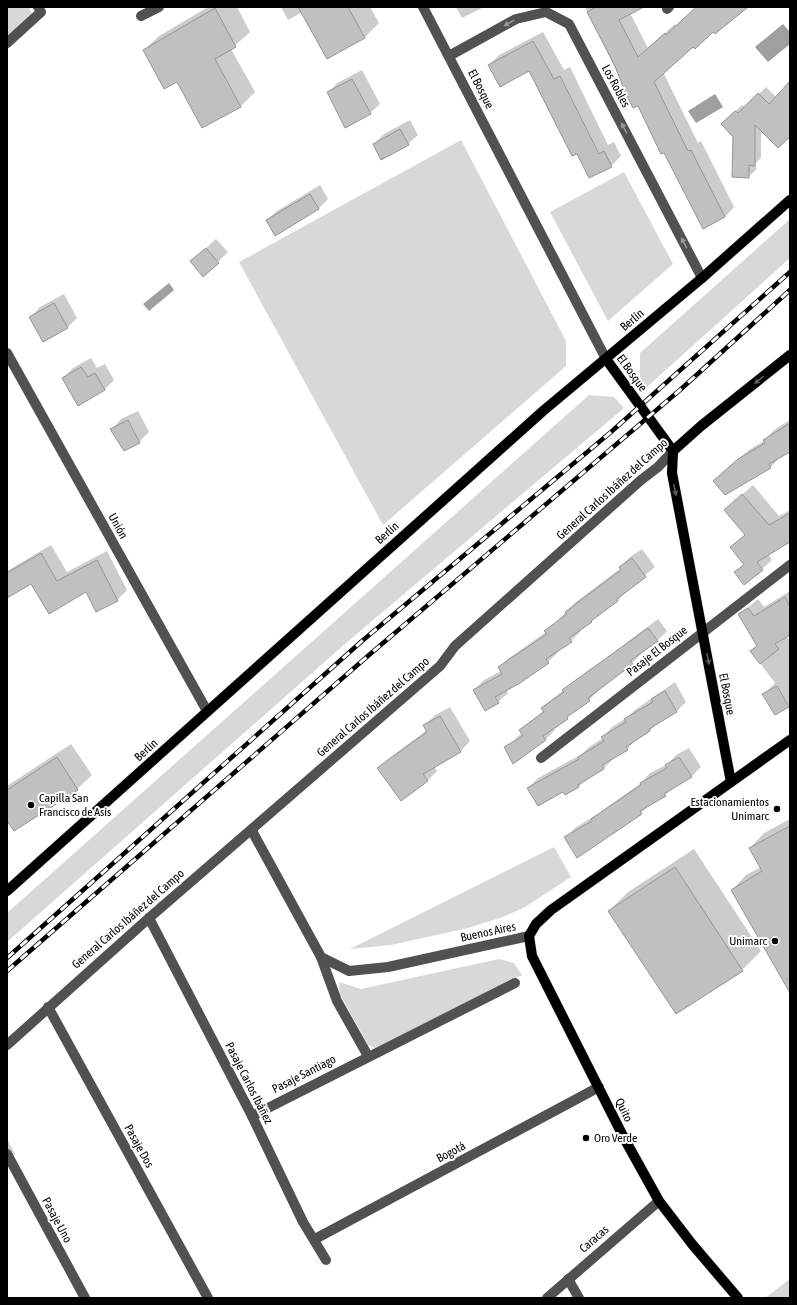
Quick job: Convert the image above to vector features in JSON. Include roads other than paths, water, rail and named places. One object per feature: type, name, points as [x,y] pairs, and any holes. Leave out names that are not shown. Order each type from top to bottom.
[{"type":"main road","name":"Berlín","points":[[7,891],[543,411],[702,278],[790,200]]},
{"type":"main road","name":"General Carlos Ibáñez del Campo","points":[[673,451],[790,355]]},
{"type":"main road","name":"El Bosque","points":[[606,359],[673,451],[672,473],[731,782]]},
{"type":"main road","name":"Buenos Aires","points":[[529,936],[536,924],[551,910],[790,740]]},
{"type":"main road","name":"Quito","points":[[529,936],[532,956],[624,1138],[659,1201],[692,1244],[738,1298]]},
{"type":"street","points":[[7,43],[41,12],[38,7]]},
{"type":"street","points":[[141,16],[159,7]]},
{"type":"street","name":"El Bosque","points":[[423,7],[606,359]]},
{"type":"street","name":"Los Robles","points":[[449,56],[516,19],[546,9],[569,24],[702,278]]},
{"type":"street","name":"Unión","points":[[7,353],[207,712]]},
{"type":"street","name":"General Carlos Ibáñez del Campo","points":[[7,1045],[149,918],[440,666],[454,646],[641,480],[658,467],[673,451]]},
{"type":"street","name":"Pasaje El Bosque","points":[[541,758],[790,565]]},
{"type":"street","points":[[252,830],[321,956],[337,1001],[368,1056]]},
{"type":"street","name":"Pasaje Carlos Ibáñez","points":[[149,918],[252,1116],[304,1222],[326,1260]]},
{"type":"street","name":"Buenos Aires","points":[[321,956],[349,971],[388,967],[529,936]]},
{"type":"street","name":"Pasaje Santiago","points":[[252,1116],[514,983]]},
{"type":"street","name":"Pasaje Dos","points":[[48,1007],[208,1298]]},
{"type":"street","name":"Bogotá","points":[[315,1239],[598,1087]]},
{"type":"street","name":"Pasaje Uno","points":[[7,1154],[84,1298]]},
{"type":"street","name":"Caracas","points":[[547,1298],[568,1278],[659,1201]]},
{"type":"street","points":[[568,1278],[578,1298]]},
{"type":"railway","points":[[7,958],[362,641],[611,432],[790,272]]},
{"type":"railway","points":[[7,971],[369,655],[680,390],[790,290]]},
{"type":"place","name":"Capilla San Francisco de Asís","points":[[31,805]]},
{"type":"place","name":"Estacionamientos Unimarc","points":[[777,809]]},
{"type":"place","name":"Unimarc","points":[[775,941]]},
{"type":"place","name":"Oro Verde","points":[[586,1138]]}]
